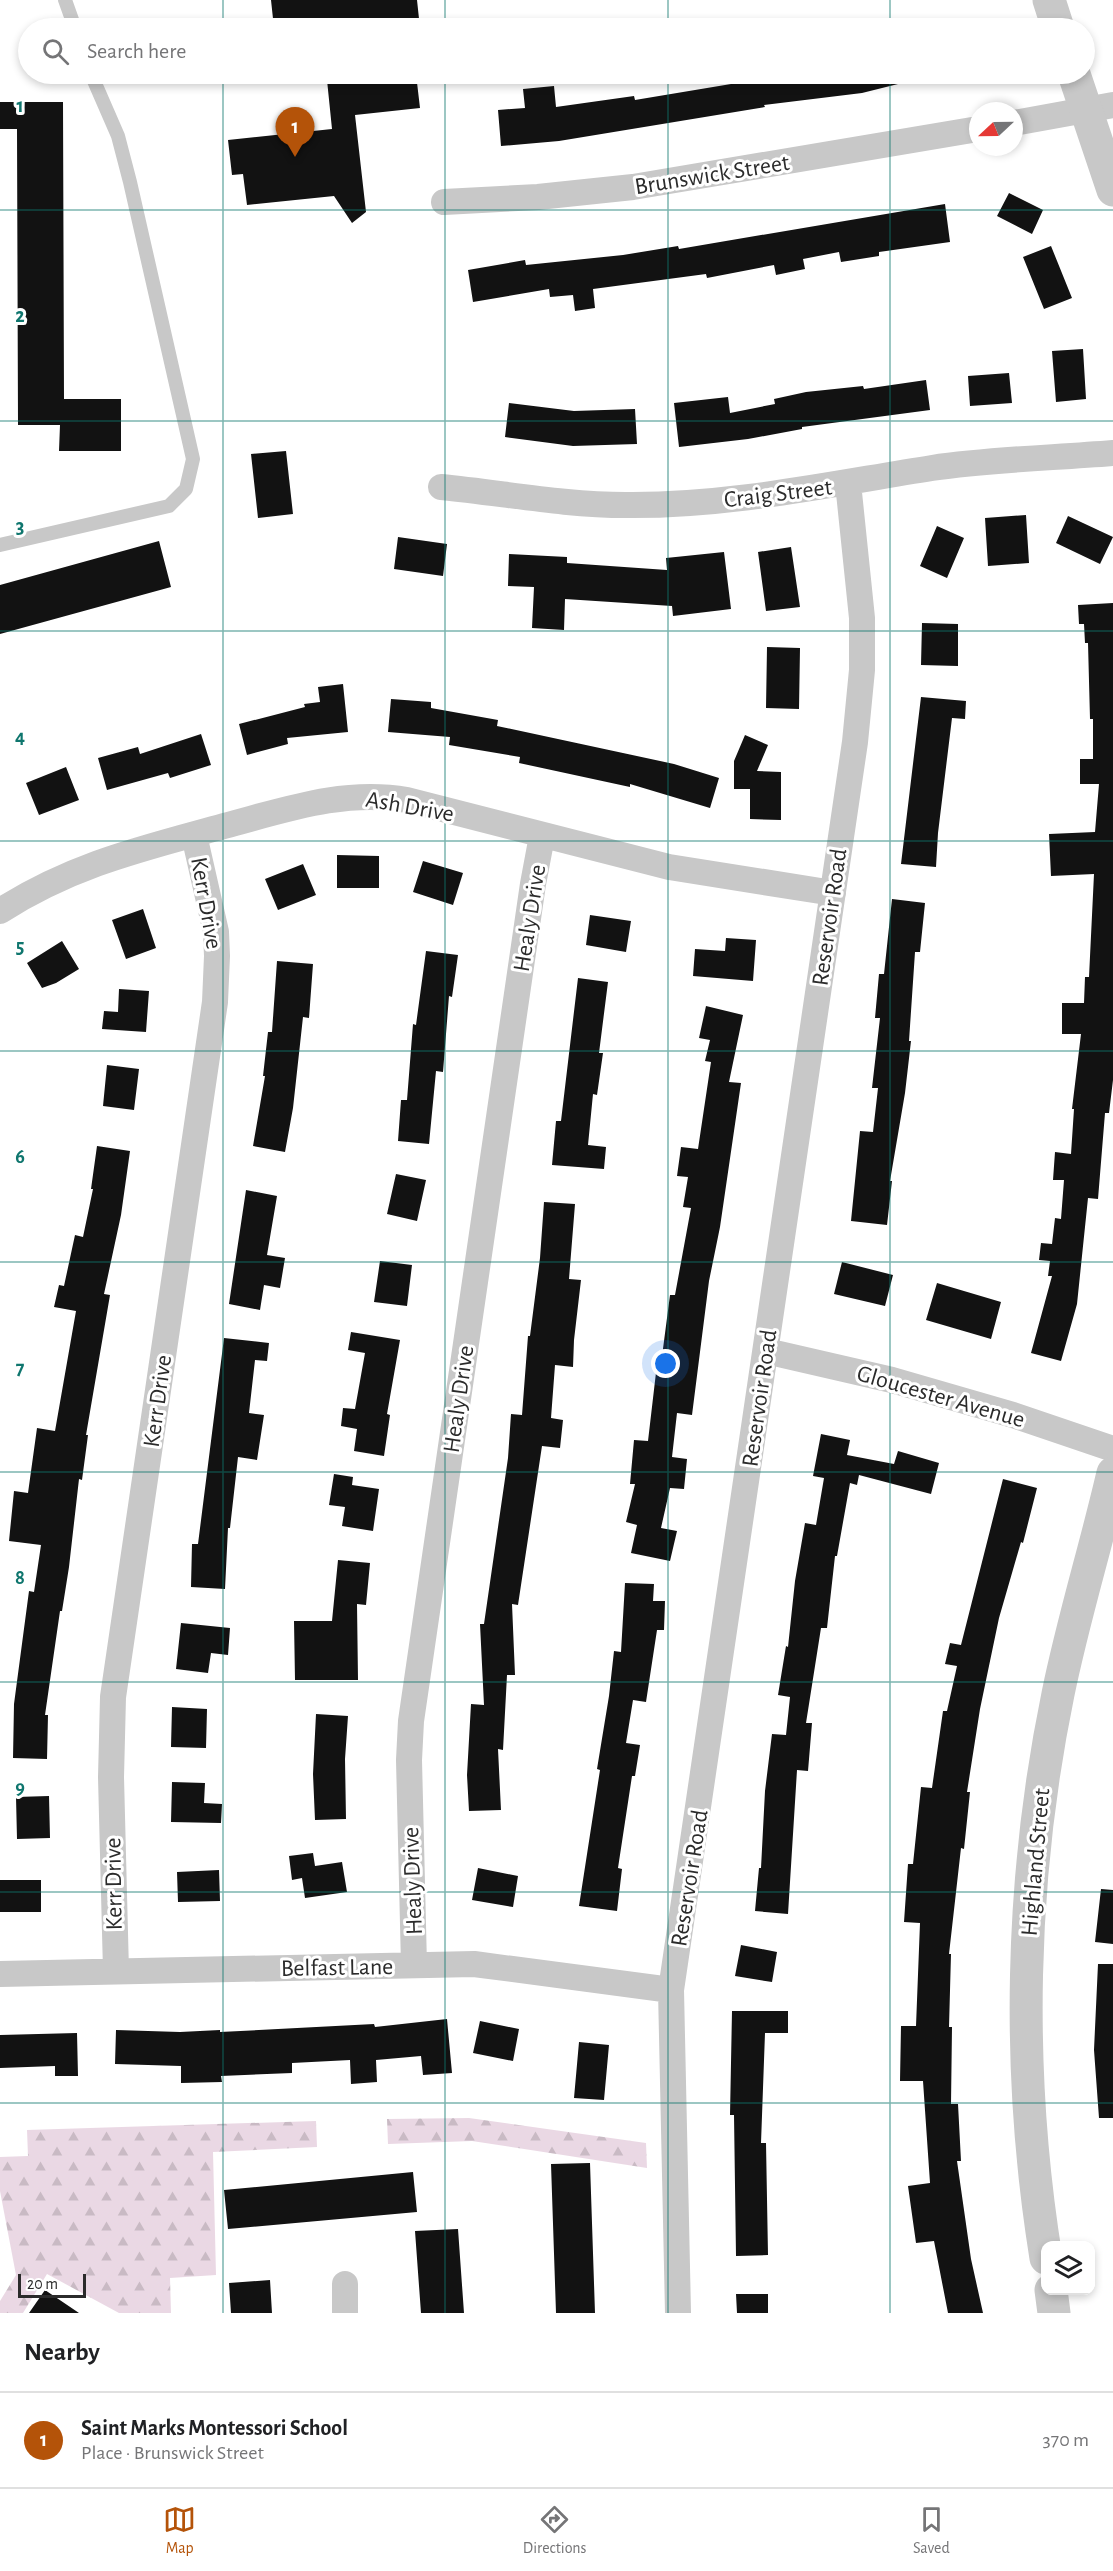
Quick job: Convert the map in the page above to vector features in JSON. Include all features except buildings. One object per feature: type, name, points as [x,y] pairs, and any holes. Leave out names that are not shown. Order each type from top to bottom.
[{"type":"street","points":[[1049,0],[1055,18]]},
{"type":"street","points":[[1082,84],[1100,107],[1113,190]]},
{"type":"street","points":[[1023,121],[1100,107]]},
{"type":"street","name":"Brunswick Street","points":[[444,202],[538,197],[633,187],[969,131]]},
{"type":"street","name":"Craig Street","points":[[441,487],[578,504],[626,505],[745,498],[971,464],[1113,453]]},
{"type":"street","name":"Reservoir Road","points":[[678,2313],[671,1990],[855,742],[862,670],[861,618],[848,483]]},
{"type":"street","name":"Ash Drive","points":[[0,911],[57,878],[107,858],[319,801],[366,795],[407,800],[669,867],[833,893]]},
{"type":"street","name":"Kerr Drive","points":[[116,1971],[111,1777],[113,1697],[215,1002],[216,932],[194,834]]},
{"type":"street","name":"Healy Drive","points":[[414,1965],[409,1760],[411,1721],[533,884],[542,836]]},
{"type":"street","name":"Gloucester Avenue","points":[[766,1351],[892,1380],[1013,1414],[1113,1449]]},
{"type":"street","name":"Highland Street","points":[[1043,2241],[1029,2109],[1027,1952],[1031,1875],[1040,1797],[1058,1692],[1113,1473]]},
{"type":"street","name":"Belfast Lane","points":[[0,1974],[474,1964],[671,1990]]},
{"type":"street","points":[[345,2284],[345,2313]]},
{"type":"street","points":[[1052,2295],[1054,2313]]},
{"type":"lane","points":[[65,0],[71,18]]},
{"type":"lane","points":[[0,545],[169,506],[186,489],[193,459],[124,159],[118,136],[95,84]]},
{"type":"green space","points":[[469,2118],[646,2143],[647,2168],[472,2141],[388,2144],[387,2119]]},
{"type":"green space","points":[[316,2121],[317,2147],[213,2152],[216,2275],[170,2278],[171,2313],[119,2313],[47,2274],[23,2313],[0,2313],[0,2301],[16,2275],[0,2191],[0,2157],[28,2156],[27,2130]]},
{"type":"place","name":"Saint Marks Montessori School","points":[[295,157]]}]
